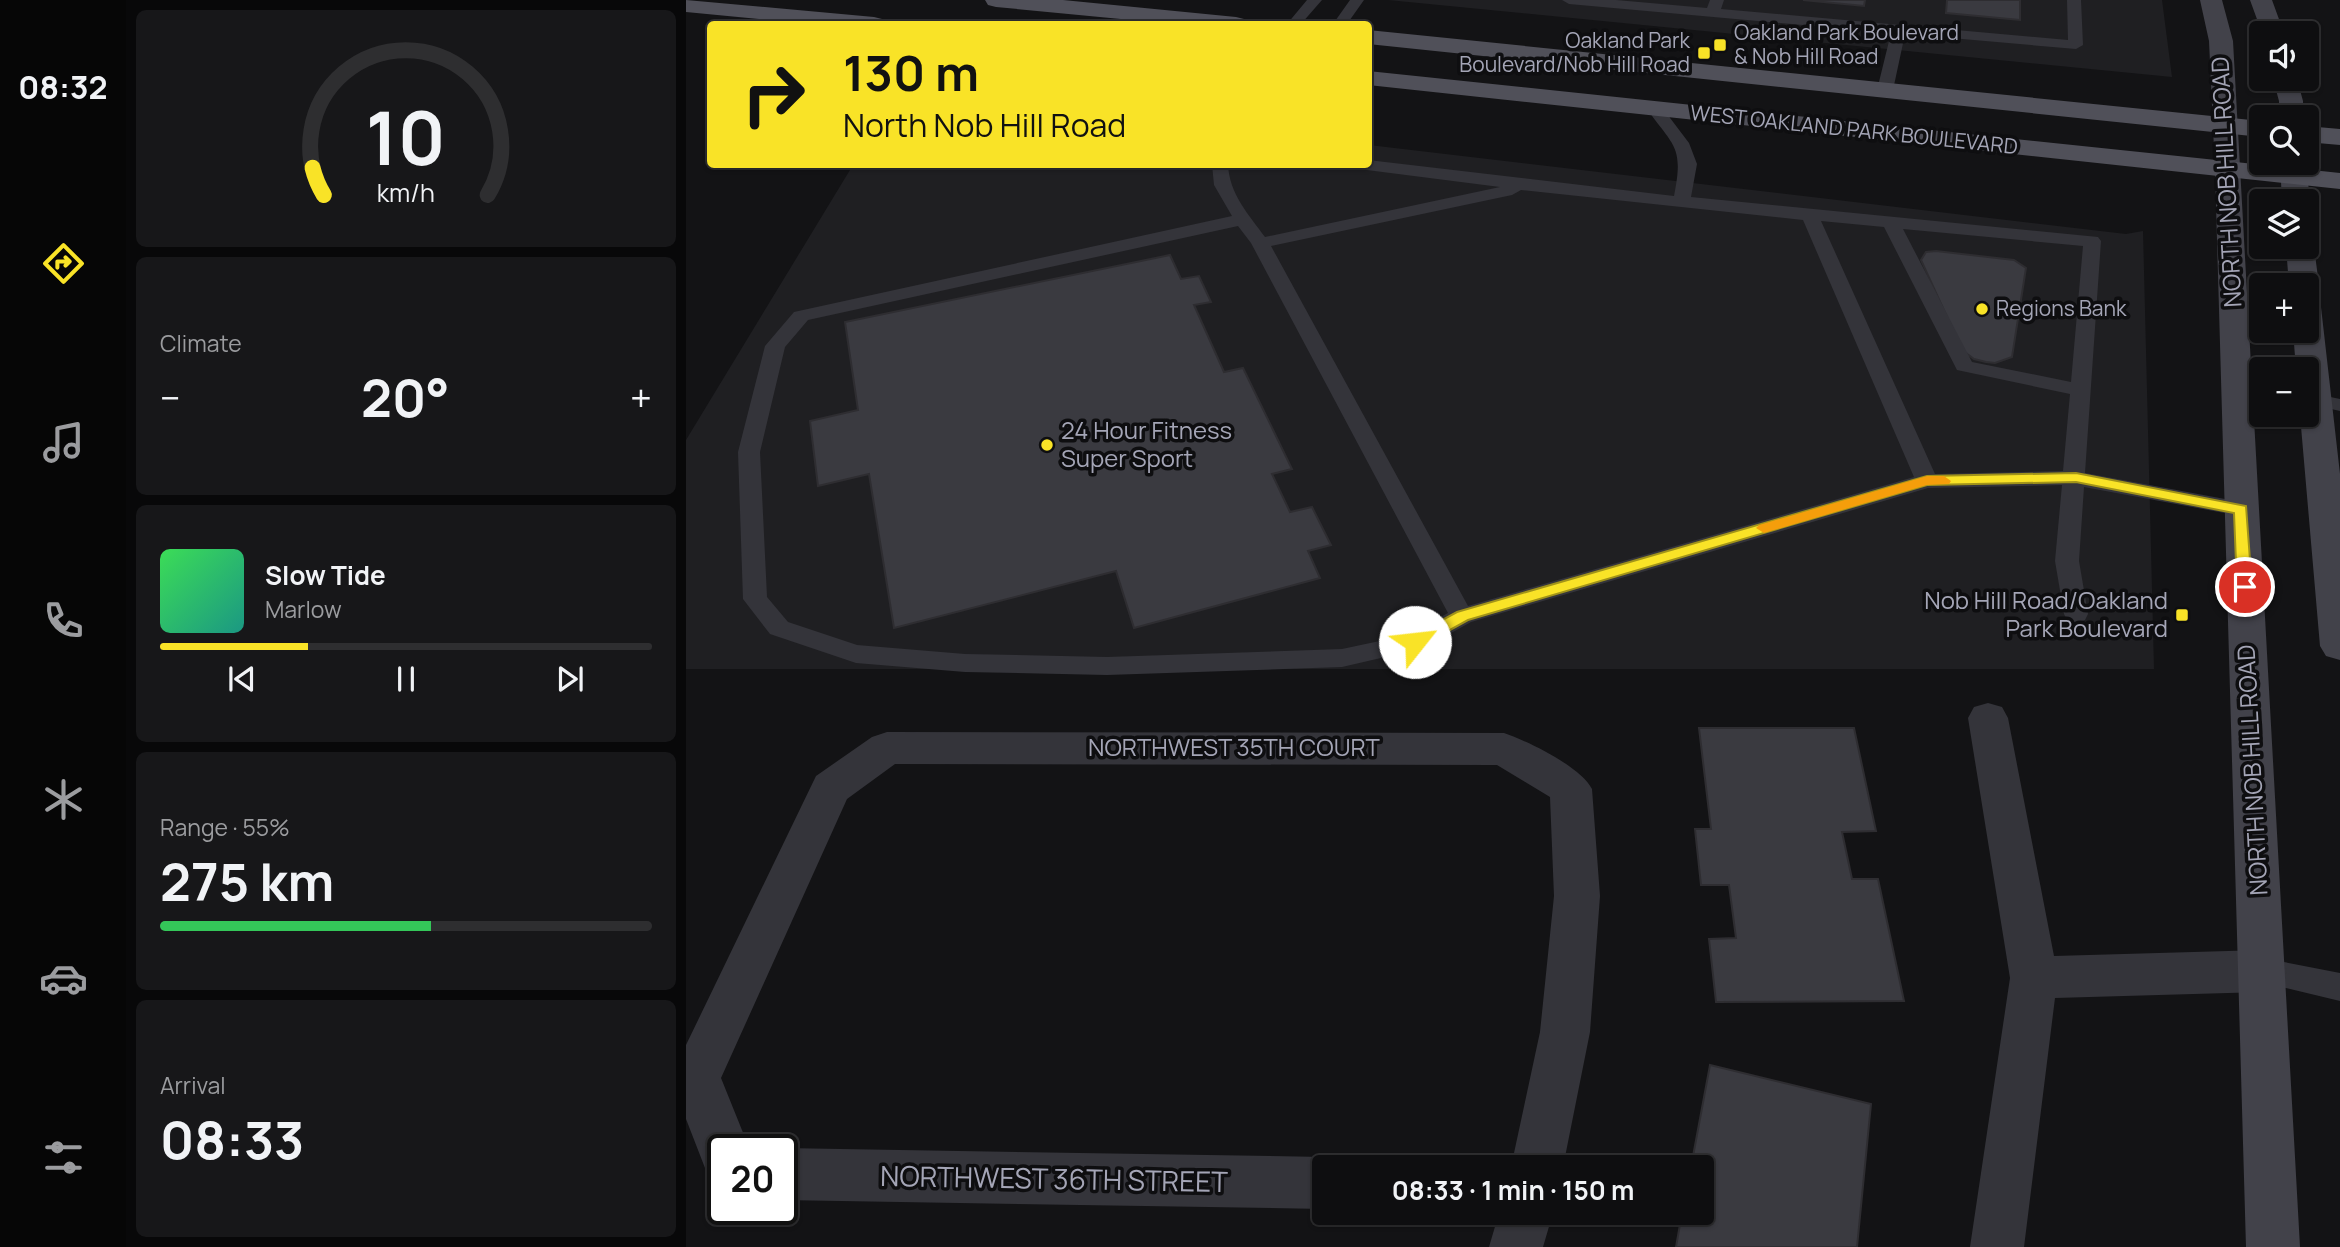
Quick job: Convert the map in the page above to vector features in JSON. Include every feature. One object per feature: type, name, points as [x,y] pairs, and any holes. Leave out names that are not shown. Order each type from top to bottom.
[{"type":"main road","points":[[996,0],[1206,21]]},
{"type":"main road","name":"NORTH NOB HILL ROAD","points":[[2211,0],[2221,41],[2228,170],[2273,1247]]},
{"type":"main road","points":[[2261,0],[2269,21]]},
{"type":"main road","points":[[686,5],[844,21]]},
{"type":"main road","name":"WEST OAKLAND PARK BOULEVARD","points":[[1372,37],[2249,128]]},
{"type":"main road","name":"WEST OAKLAND PARK BOULEVARD","points":[[1372,78],[2228,170],[2294,180],[2340,181]]},
{"type":"main road","points":[[2319,135],[2340,137]]},
{"type":"main road","points":[[2314,343],[2328,403],[2340,646]]},
{"type":"street","points":[[1988,718],[2034,978],[1997,1247]]},
{"type":"street","name":"NORTHWEST 35TH COURT","points":[[718,1134],[696,1078],[831,788],[887,748],[1504,749],[1570,789],[1577,896],[1565,1032],[1539,1155]]},
{"type":"street","points":[[2034,978],[2263,971]]},
{"type":"street","name":"NORTHWEST 36TH STREET","points":[[798,1174],[1312,1183]]},
{"type":"street","points":[[1516,1247],[1522,1225]]},
{"type":"lane","points":[[1297,21],[1315,0]]},
{"type":"lane","points":[[1342,21],[1357,0]]},
{"type":"lane","points":[[1569,0],[1715,7],[1899,29],[2076,45],[2074,0]]},
{"type":"lane","points":[[1885,90],[1899,29]]},
{"type":"lane","points":[[1655,108],[1681,143],[1689,164],[1682,201]]},
{"type":"lane","points":[[1372,166],[1530,186],[2092,242],[2076,478],[2067,561],[2076,614]]},
{"type":"lane","points":[[1220,168],[1225,190],[1260,243],[1462,616]]},
{"type":"lane","points":[[1260,243],[1530,186]]},
{"type":"lane","points":[[1810,215],[1822,248],[1927,481]]},
{"type":"lane","points":[[1244,219],[801,316],[775,346],[749,452],[755,598],[779,628],[856,654],[991,664],[1107,666],[1342,658],[1415,642],[1462,616],[1927,481],[2076,478],[2241,509]]},
{"type":"lane","points":[[1891,223],[1964,366],[2082,390]]},
{"type":"lane","points":[[2263,971],[2340,986]]},
{"type":"shaded area","points":[[1388,0],[2162,0],[2172,77]]},
{"type":"shaded area","points":[[1372,145],[2126,234],[2143,231],[2154,669],[686,669],[686,440],[851,168],[1372,168]]},
{"type":"building","points":[[1803,0],[1865,0],[1864,6]]},
{"type":"building","points":[[1947,0],[2020,0],[2020,20],[1946,13]]},
{"type":"building","name":"Regions Bank","points":[[1926,252],[2014,260],[2026,268],[2012,357],[1995,363],[1986,362],[1974,359],[1962,350],[1921,260]]},
{"type":"building","name":"24 Hour Fitness Super Sport","points":[[1170,255],[1181,279],[1199,276],[1211,302],[1194,305],[1224,372],[1243,368],[1292,469],[1272,474],[1290,512],[1312,507],[1331,545],[1308,551],[1320,578],[1134,628],[1116,571],[894,628],[869,474],[818,486],[810,421],[858,410],[845,322]]},
{"type":"building","points":[[1699,728],[1854,728],[1876,831],[1842,832],[1852,879],[1878,879],[1904,1001],[1716,1002],[1709,939],[1736,938],[1729,885],[1701,885],[1695,829],[1711,829]]},
{"type":"building","points":[[1710,1065],[1871,1104],[1857,1247],[1676,1247],[1680,1225],[1714,1225],[1714,1155],[1693,1155]]},
{"type":"slow traffic","points":[[1764,528],[1927,481],[1944,481]]},
{"type":"place","name":"Oakland Park Boulevard & Nob Hill Road","points":[[1720,45]]},
{"type":"place","name":"Oakland Park Boulevard/Nob Hill Road","points":[[1704,53]]},
{"type":"place","name":"Regions Bank","points":[[1982,309]]},
{"type":"place","name":"24 Hour Fitness Super Sport","points":[[1047,445]]},
{"type":"place","name":"Nob Hill Road/Oakland Park Boulevard","points":[[2182,615]]},
{"type":"route","points":[[1415,642],[1462,616],[1927,481],[2076,478],[2241,509],[2245,587]]}]
